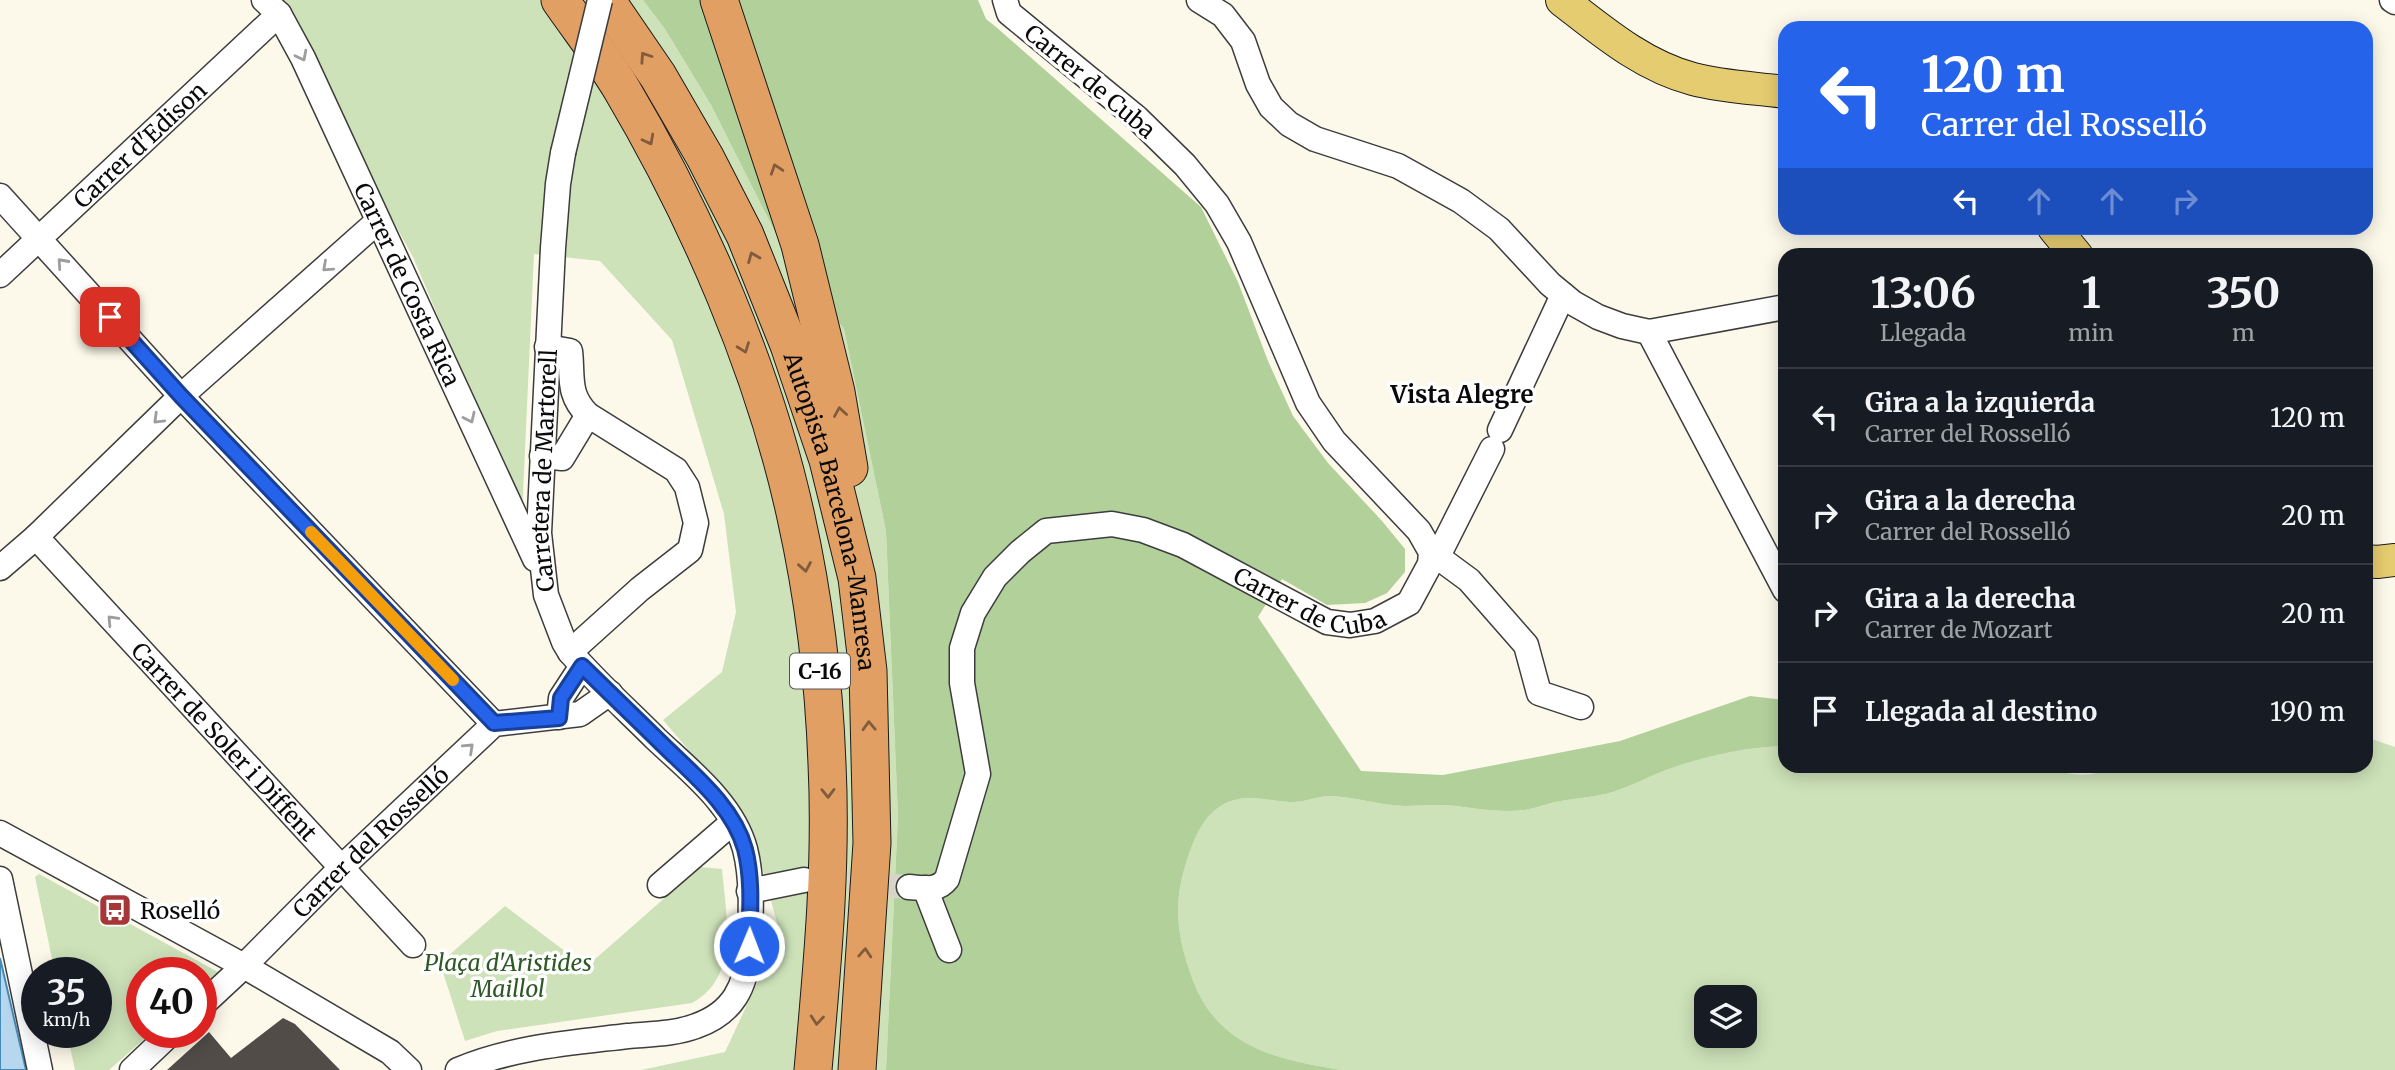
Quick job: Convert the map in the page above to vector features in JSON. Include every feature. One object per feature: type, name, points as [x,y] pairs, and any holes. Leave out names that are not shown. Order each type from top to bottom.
[{"type":"highway","name":"Autopista Barcelona-Manresa","points":[[560,0],[621,87],[721,284],[775,437],[796,517],[817,643],[827,764],[828,853],[813,1070]]},
{"type":"highway","name":"Autopista Barcelona-Manresa","points":[[606,0],[658,76],[705,156],[744,235],[789,345],[828,460],[857,578],[867,671],[872,843],[857,1070]]},
{"type":"highway","points":[[719,0],[800,245],[836,391],[853,495],[857,578]]},
{"type":"main road","points":[[1562,0],[1620,43],[1664,69],[1693,79],[1778,91]]},
{"type":"main road","points":[[2373,562],[2395,560]]},
{"type":"street","name":"Carretera de Martorell","points":[[458,1070],[518,1051],[688,1029],[723,1013],[736,998],[745,978],[749,946],[750,891],[740,835],[710,792],[576,659],[564,642],[550,608],[542,575],[539,533],[555,214],[563,153],[600,0]]},
{"type":"street","name":"Carrer de Cuba","points":[[949,950],[917,887],[942,886],[947,879],[978,774],[962,683],[962,648],[973,613],[995,577],[1020,552],[1046,531],[1112,524],[1143,530],[1183,545],[1327,622],[1350,625],[1375,621],[1409,603],[1434,554],[1419,531],[1334,441],[1308,403],[1239,242],[1217,204],[1185,165],[1137,118],[1009,13],[1005,0]]},
{"type":"street","points":[[1199,0],[1223,15],[1243,41],[1258,85],[1271,107],[1289,124],[1315,139],[1398,166],[1461,201],[1499,229],[1563,295],[1598,317],[1649,332],[1778,308]]},
{"type":"street","name":"Carrer de Costa Rica","points":[[272,7],[303,58],[542,575]]},
{"type":"street","name":"Carrer d'Edison","points":[[0,275],[272,7]]},
{"type":"street","points":[[0,196],[181,396],[494,723],[580,714],[610,693]]},
{"type":"street","points":[[0,568],[36,537],[181,396],[378,221]]},
{"type":"street","points":[[1563,295],[1496,439],[1434,554],[1469,580],[1526,645],[1539,693],[1581,707]]},
{"type":"street","points":[[1649,332],[1778,577]]},
{"type":"street","points":[[547,347],[570,351],[571,386],[577,404],[588,415],[676,470],[687,487],[695,523],[690,550],[640,589],[576,659],[561,698],[559,718]]},
{"type":"street","points":[[542,456],[562,458],[588,415]]},
{"type":"street","name":"Carrer de Soler i Diffent","points":[[36,537],[414,945]]},
{"type":"street","name":"Carrer del Rosselló","points":[[217,991],[341,868],[494,723]]},
{"type":"street","points":[[660,886],[733,822]]},
{"type":"street","points":[[0,833],[244,966],[390,1052],[409,1070]]},
{"type":"street","points":[[700,851],[746,858]]},
{"type":"street","points":[[0,870],[20,906],[31,957]]},
{"type":"street","points":[[0,879],[40,1070]]},
{"type":"street","points":[[750,891],[804,880]]},
{"type":"street","points":[[52,1048],[57,1070]]},
{"type":"street","points":[[132,1070],[156,1048]]},
{"type":"green space","points":[[271,0],[643,0],[665,29],[711,105],[782,246],[844,329],[886,531],[898,816],[886,1070],[641,1070],[725,1052],[780,934],[753,834],[733,802],[663,720],[722,672],[736,612],[724,514],[672,340],[600,261],[534,254],[522,515],[413,257]]},
{"type":"green space","points":[[643,0],[978,0],[986,19],[1201,207],[1238,282],[1268,361],[1293,416],[1328,463],[1405,549],[1405,572],[1387,593],[1365,603],[1327,605],[1282,579],[1258,617],[1361,771],[1443,775],[1620,741],[1750,696],[1778,699],[1778,746],[1740,750],[1710,757],[1666,770],[1613,792],[1525,810],[1499,811],[1443,805],[1404,806],[1330,796],[1295,802],[1246,798],[1231,801],[1215,810],[1203,824],[1191,848],[1178,902],[1182,945],[1202,999],[1215,1018],[1232,1034],[1250,1045],[1294,1061],[1342,1070],[886,1070],[898,816],[886,531],[844,329],[782,246],[711,105],[665,29]]},
{"type":"green space","points":[[2373,739],[2395,747],[2395,1070],[1342,1070],[1271,1054],[1232,1034],[1215,1018],[1202,999],[1182,945],[1178,902],[1188,857],[1203,824],[1215,810],[1238,799],[1295,802],[1330,796],[1404,806],[1443,805],[1516,811],[1613,792],[1695,760],[1739,750],[1778,746],[1778,773],[2373,773]]},
{"type":"green space","name":"Plaça d'Aristides Maillol","points":[[700,867],[722,869],[727,925],[724,961],[718,978],[707,992],[692,1003],[497,1031],[465,1041],[440,963],[505,906],[586,967]]},
{"type":"green space","points":[[39,874],[191,957],[126,957],[126,1048],[134,1048],[109,1070],[75,1070],[70,1048],[112,1048],[112,957],[52,957],[35,877]]},
{"type":"water","points":[[0,958],[26,1070],[0,1070]]},
{"type":"building","points":[[283,1018],[295,1024],[340,1070],[167,1070],[191,1048],[217,1048],[217,1041],[231,1058]]},
{"type":"tunnel","points":[[812,880],[909,887]]},
{"type":"slow traffic","points":[[311,532],[453,680]]},
{"type":"place","name":"Roselló","points":[[115,910]]},
{"type":"district","name":"Vista Alegre","points":[[1462,394]]},
{"type":"route","points":[[110,317],[181,396],[494,723],[559,718],[561,698],[582,666],[692,773],[724,808],[745,849],[750,891],[749,946]]}]
